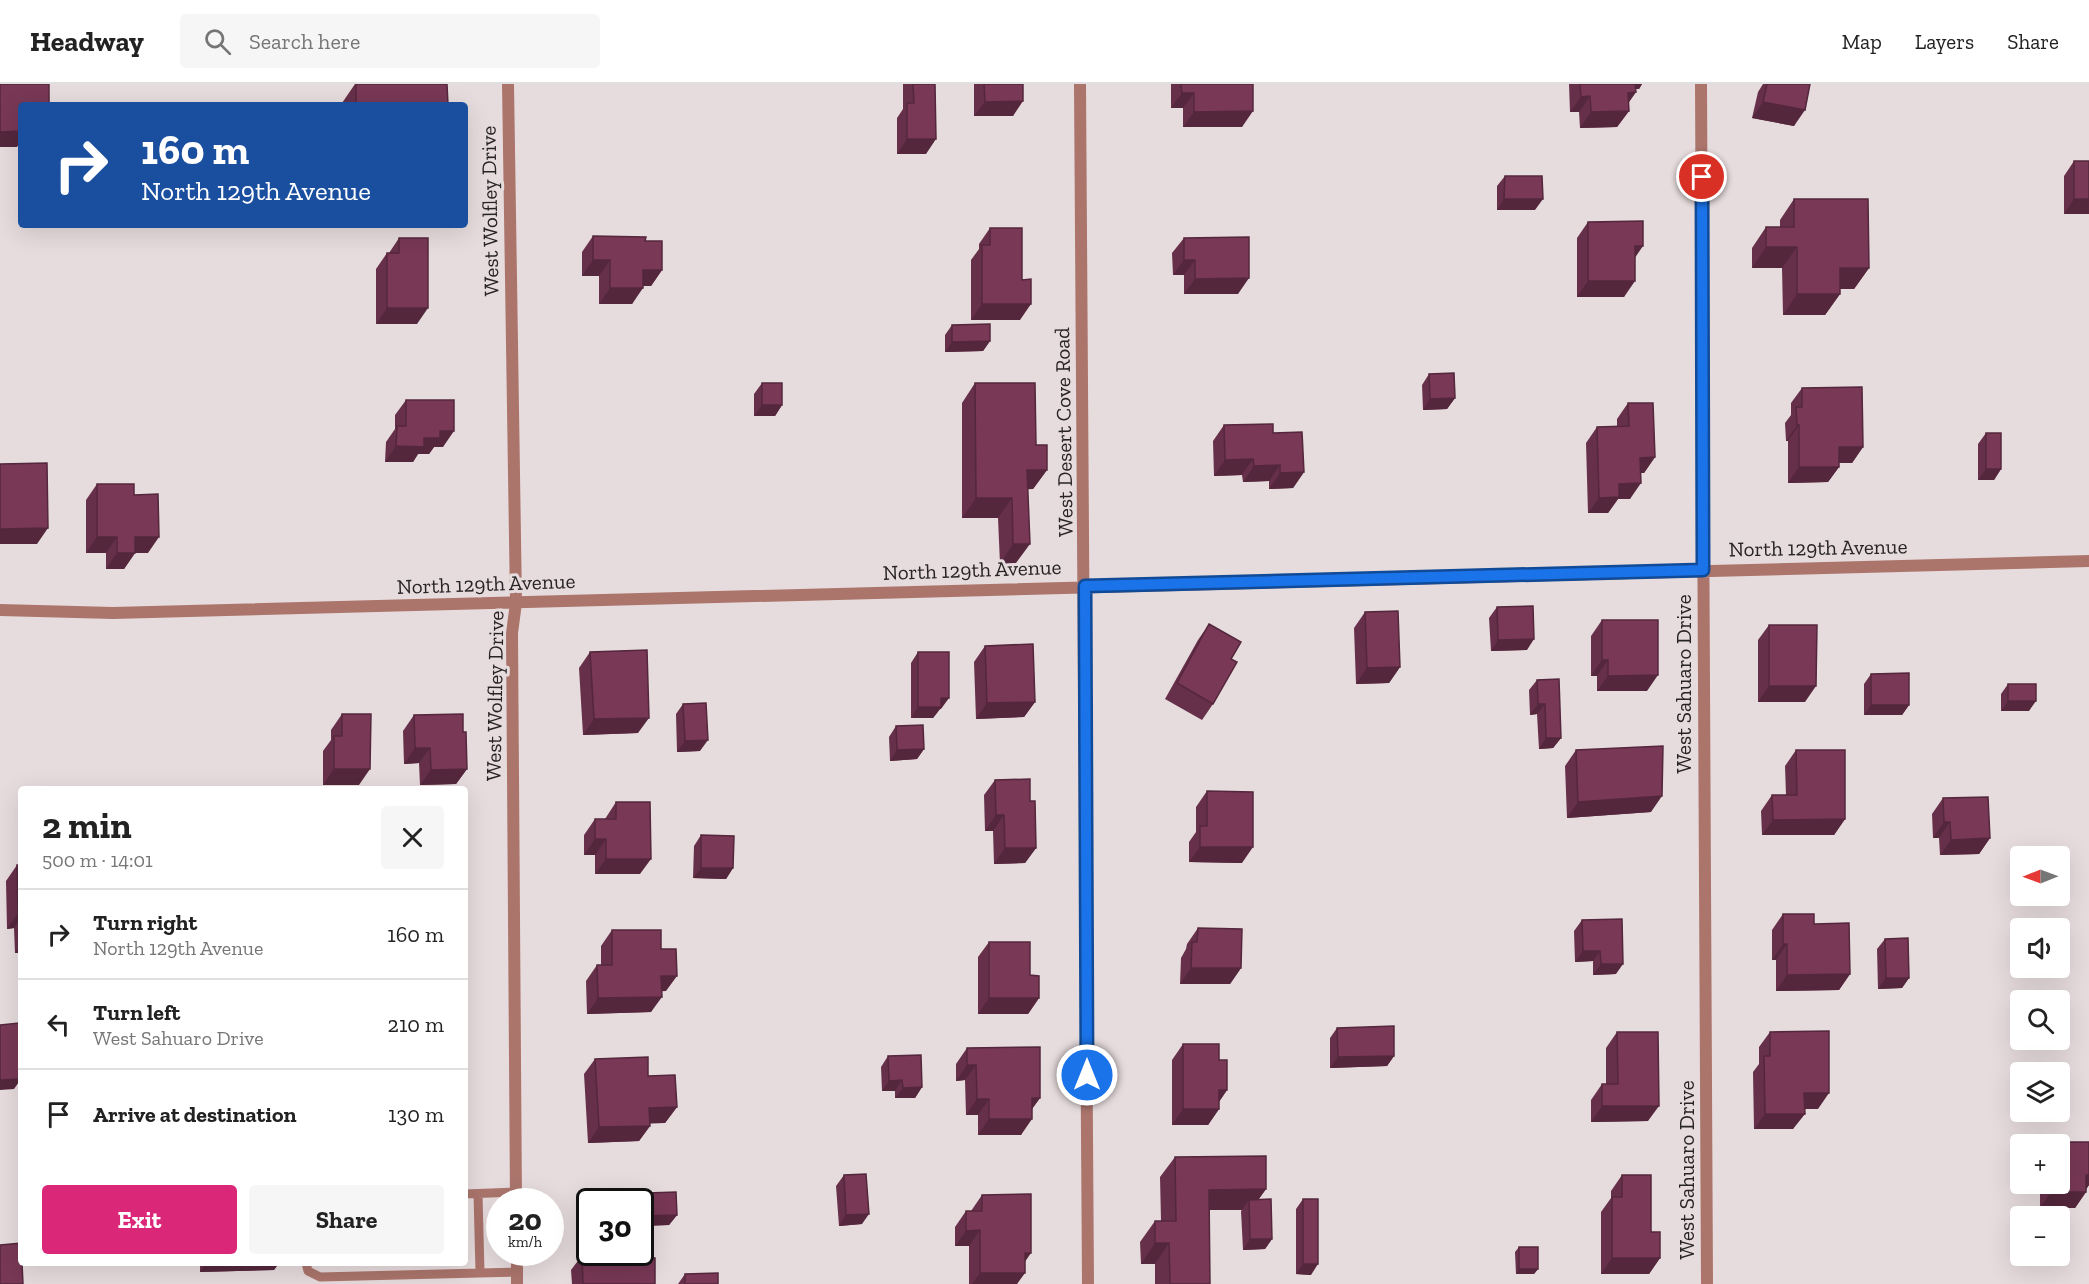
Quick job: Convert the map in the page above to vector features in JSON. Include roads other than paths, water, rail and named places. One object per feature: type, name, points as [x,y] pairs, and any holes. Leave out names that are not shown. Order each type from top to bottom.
[{"type":"street","name":"West Wolfley Drive","points":[[507,84],[516,603],[512,645],[516,1188]]},
{"type":"street","name":"West Desert Cove Road","points":[[1080,84],[1088,1284]]},
{"type":"street","name":"West Sahuaro Drive","points":[[1701,84],[1707,1284]]},
{"type":"street","name":"North 129th Avenue","points":[[0,610],[113,613],[2089,561]]},
{"type":"lane","points":[[468,1194],[486,1195]]},
{"type":"lane","points":[[478,1194],[480,1272]]},
{"type":"lane","points":[[307,1266],[308,1270],[320,1277],[480,1272],[517,1278]]}]
